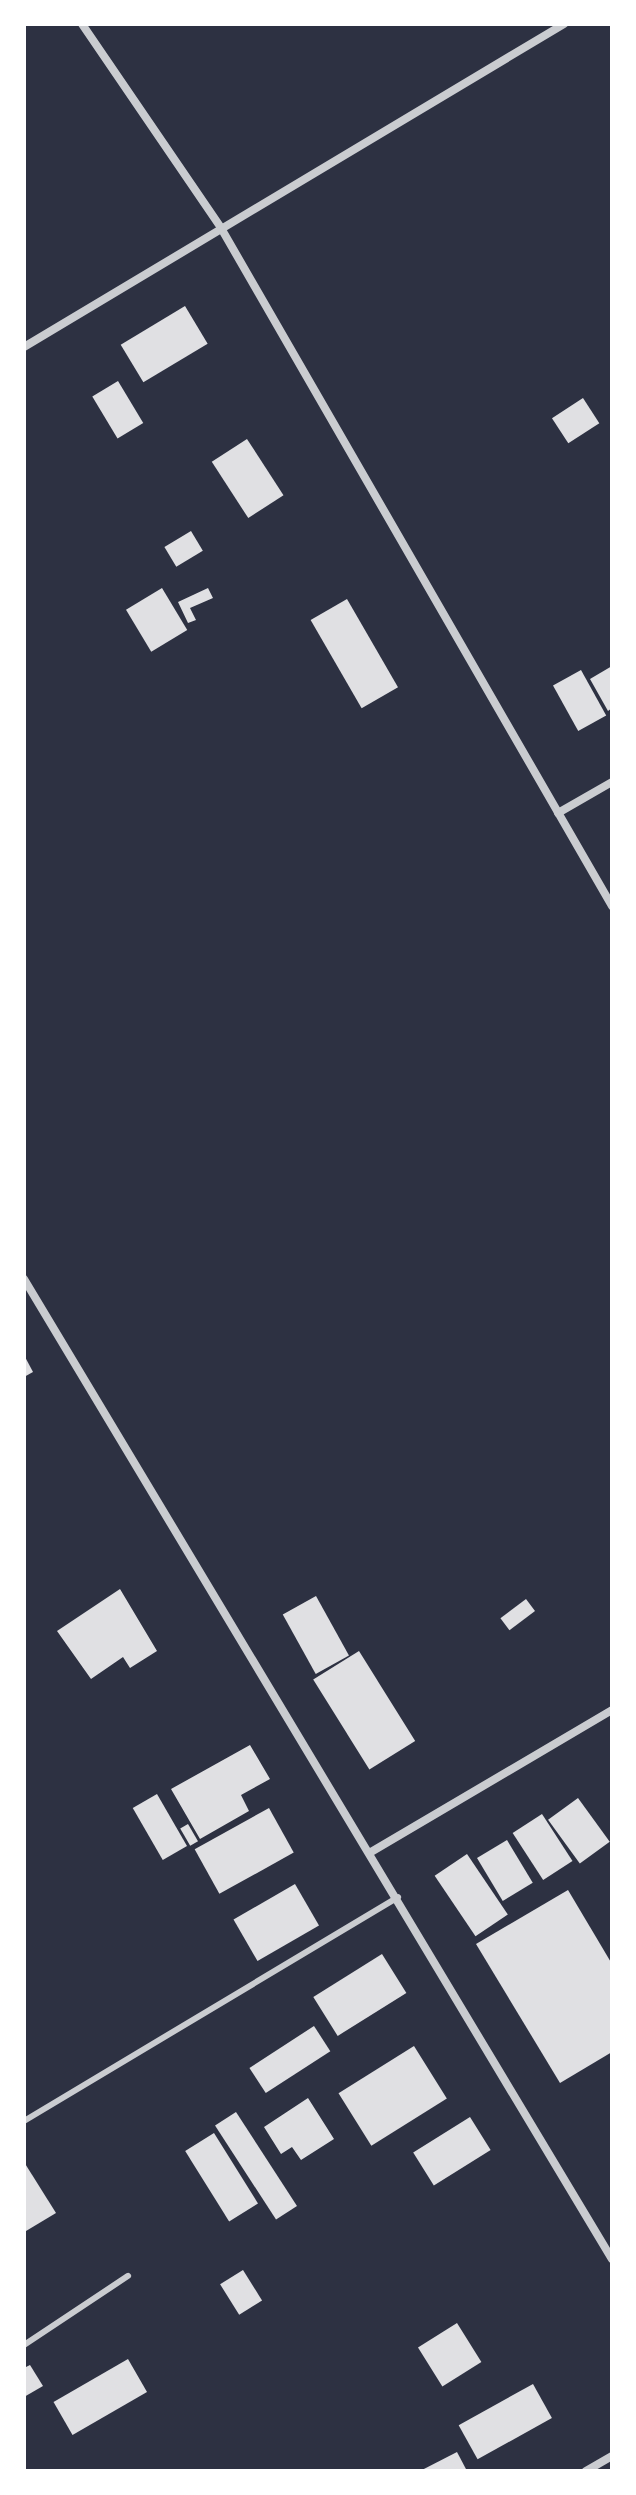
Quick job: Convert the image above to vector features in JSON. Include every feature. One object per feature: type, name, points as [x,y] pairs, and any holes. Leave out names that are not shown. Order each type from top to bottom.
[{"type":"street","points":[[82,24],[221,228],[612,906]]},
{"type":"street","points":[[24,347],[564,24]]},
{"type":"street","points":[[558,813],[612,782]]},
{"type":"street","points":[[24,1279],[371,1852],[612,2259]]},
{"type":"street","points":[[371,1852],[612,1710]]},
{"type":"street","points":[[586,2471],[612,2456]]},
{"type":"lane","points":[[24,2121],[398,1897]]},
{"type":"lane","points":[[24,2345],[128,2276]]},
{"type":"building","points":[[185,306],[208,344],[143,382],[121,345]]},
{"type":"building","points":[[118,381],[143,423],[118,438],[92,396]]},
{"type":"building","points":[[583,398],[599,423],[568,443],[552,418]]},
{"type":"building","points":[[247,439],[283,495],[248,518],[212,462]]},
{"type":"building","points":[[191,531],[203,551],[176,567],[164,547]]},
{"type":"building","points":[[162,588],[187,630],[151,652],[126,610]]},
{"type":"building","points":[[208,588],[213,598],[190,608],[196,620],[188,623],[178,602]]},
{"type":"building","points":[[347,599],[398,687],[362,708],[311,620]]},
{"type":"building","points":[[612,666],[612,708],[608,711],[590,679]]},
{"type":"building","points":[[581,670],[606,715],[578,731],[553,686]]},
{"type":"building","points":[[24,1355],[33,1372],[24,1377]]},
{"type":"building","points":[[120,1589],[157,1651],[130,1668],[123,1657],[91,1679],[57,1631]]},
{"type":"building","points":[[316,1596],[349,1655],[316,1674],[283,1614]]},
{"type":"building","points":[[526,1599],[535,1611],[509,1630],[500,1618]]},
{"type":"building","points":[[359,1651],[415,1741],[369,1770],[313,1680]]},
{"type":"building","points":[[250,1745],[270,1779],[241,1795],[249,1811],[200,1839],[171,1789]]},
{"type":"building","points":[[157,1794],[187,1846],[163,1860],[133,1808]]},
{"type":"building","points":[[578,1798],[610,1842],[580,1863],[548,1820]]},
{"type":"building","points":[[269,1808],[294,1853],[219,1894],[195,1849]]},
{"type":"building","points":[[542,1814],[572,1861],[543,1880],[513,1833]]},
{"type":"building","points":[[188,1824],[198,1841],[190,1846],[180,1828]]},
{"type":"building","points":[[507,1840],[533,1883],[503,1901],[477,1858]]},
{"type":"building","points":[[467,1854],[508,1915],[475,1936],[435,1876]]},
{"type":"building","points":[[295,1884],[319,1926],[258,1961],[234,1920]]},
{"type":"building","points":[[568,1890],[612,1964],[612,2052],[560,2083],[476,1944]]},
{"type":"building","points":[[382,1954],[406,1993],[338,2036],[313,1997]]},
{"type":"building","points":[[314,2026],[330,2051],[266,2093],[249,2068]]},
{"type":"building","points":[[414,2046],[447,2099],[371,2146],[339,2093]]},
{"type":"building","points":[[308,2098],[334,2139],[301,2160],[292,2147],[281,2154],[264,2127]]},
{"type":"building","points":[[236,2112],[297,2206],[276,2220],[215,2126]]},
{"type":"building","points":[[470,2117],[491,2150],[434,2186],[413,2153]]},
{"type":"building","points":[[214,2133],[258,2203],[229,2221],[185,2151]]},
{"type":"building","points":[[24,2162],[56,2213],[26,2231],[24,2228]]},
{"type":"building","points":[[243,2270],[262,2301],[239,2315],[220,2284]]},
{"type":"building","points":[[457,2323],[481,2362],[442,2386],[418,2347]]},
{"type":"building","points":[[128,2359],[147,2392],[73,2435],[54,2402]]},
{"type":"building","points":[[30,2365],[43,2386],[24,2397],[24,2368]]},
{"type":"building","points":[[533,2384],[552,2418],[478,2459],[459,2425]]},
{"type":"building","points":[[457,2452],[467,2471],[420,2471]]}]
